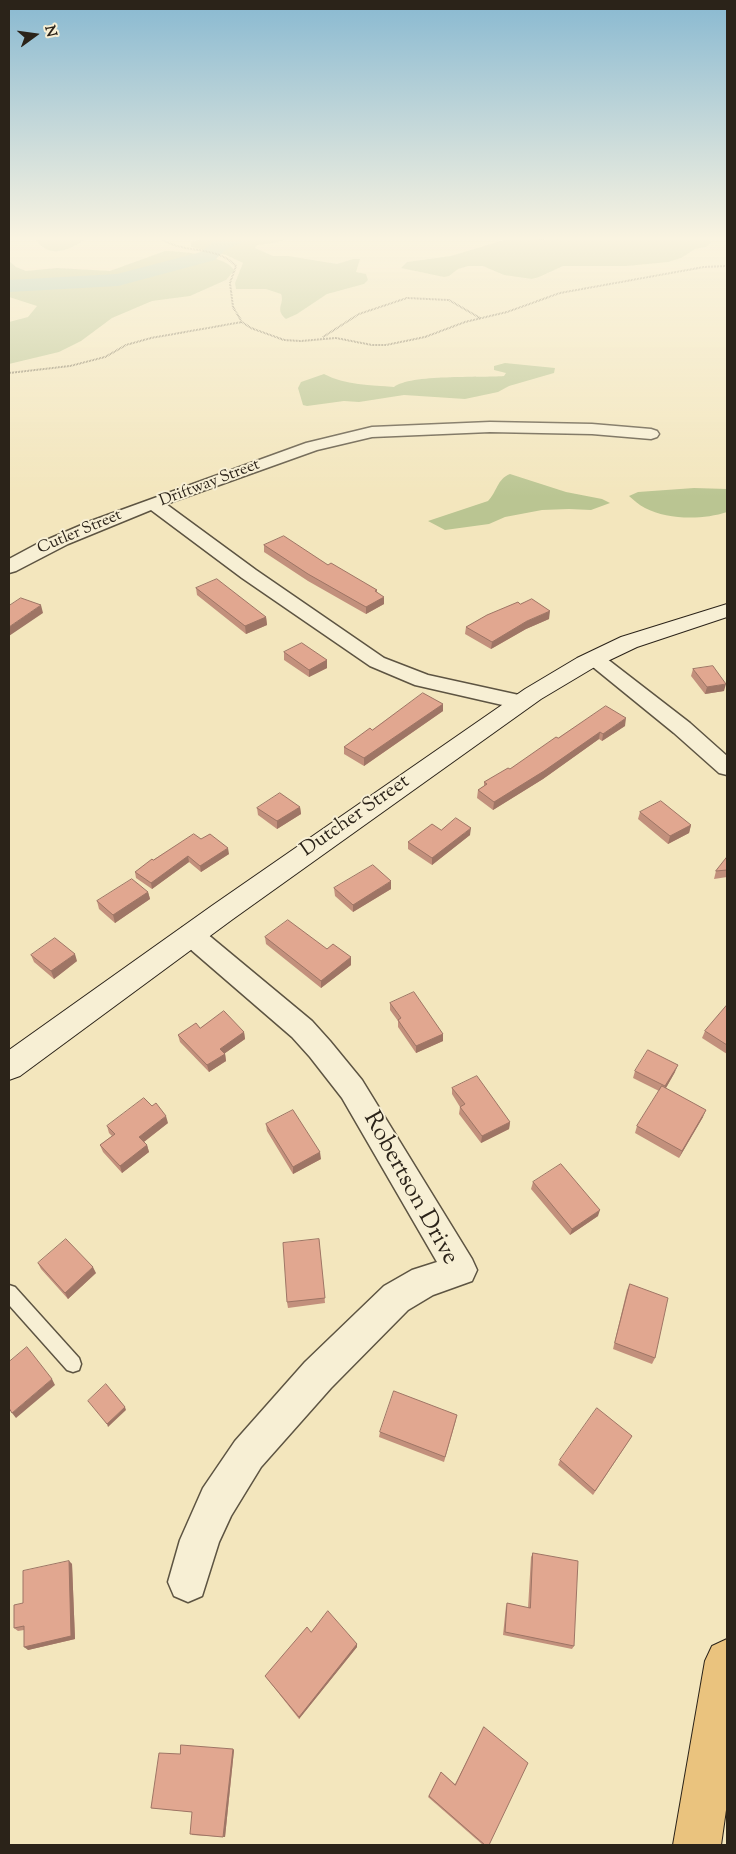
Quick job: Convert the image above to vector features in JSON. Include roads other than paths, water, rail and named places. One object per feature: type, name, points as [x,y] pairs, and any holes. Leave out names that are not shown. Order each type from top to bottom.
[{"type":"main road","points":[[697,1845],[727,1661]]},
{"type":"street","name":"Driftway Street","points":[[153,503],[312,446],[372,432],[490,427],[592,429],[651,434]]},
{"type":"street","name":"Driftway Street","points":[[153,503],[249,574],[377,662],[422,680],[520,702]]},
{"type":"street","name":"Cutler Street","points":[[9,567],[32,553],[71,535],[153,503]]},
{"type":"street","name":"Dutcher Street","points":[[9,1067],[191,935],[520,702],[595,659],[629,642],[727,610]]},
{"type":"street","points":[[595,659],[682,728],[727,768]]},
{"type":"street","name":"Robertson Drive","points":[[188,1582],[200,1540],[217,1502],[248,1454],[318,1375],[396,1298],[424,1282],[460,1270],[352,1089],[320,1049],[302,1029],[191,935]]},
{"type":"lane","points":[[9,1293],[73,1364]]}]
